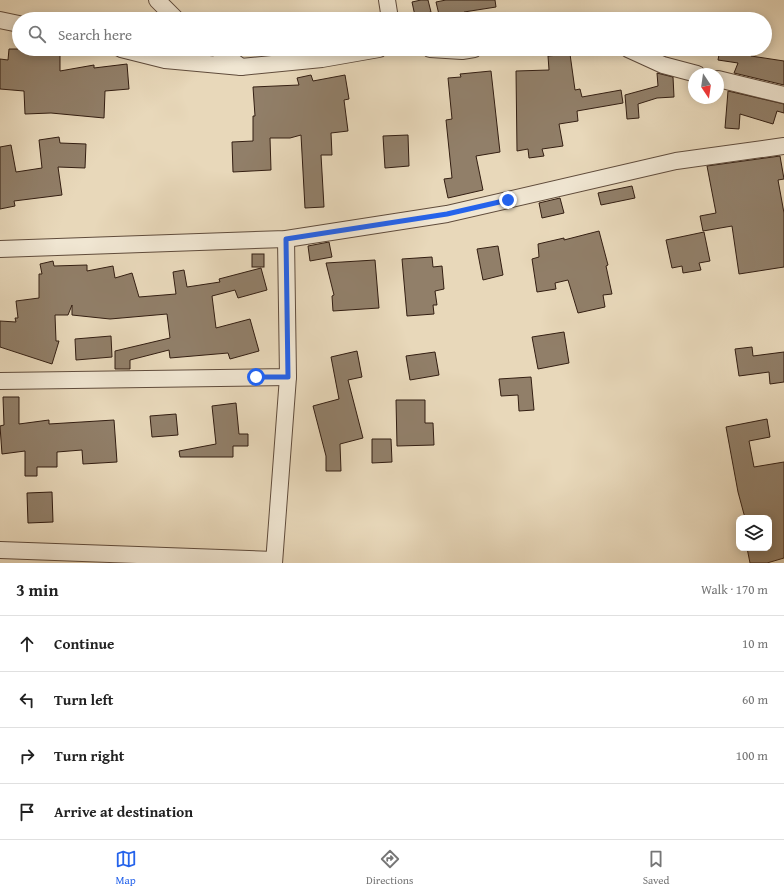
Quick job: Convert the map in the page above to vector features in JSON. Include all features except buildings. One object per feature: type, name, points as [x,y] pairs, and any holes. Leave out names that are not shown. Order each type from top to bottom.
[{"type":"street","points":[[157,0],[169,12]]},
{"type":"street","points":[[387,0],[389,12]]},
{"type":"street","points":[[0,20],[12,23]]},
{"type":"street","points":[[149,56],[165,60],[241,67],[339,56]]},
{"type":"street","points":[[226,56],[241,67]]},
{"type":"street","points":[[642,56],[663,66],[688,72]]},
{"type":"street","points":[[724,80],[784,95]]},
{"type":"street","points":[[0,249],[286,239],[447,214],[676,161],[784,146]]},
{"type":"street","points":[[0,550],[274,562],[288,377],[286,239]]},
{"type":"street","points":[[0,381],[288,377]]},
{"type":"route","points":[[256,377],[288,377],[286,239],[447,214],[508,200]]}]
